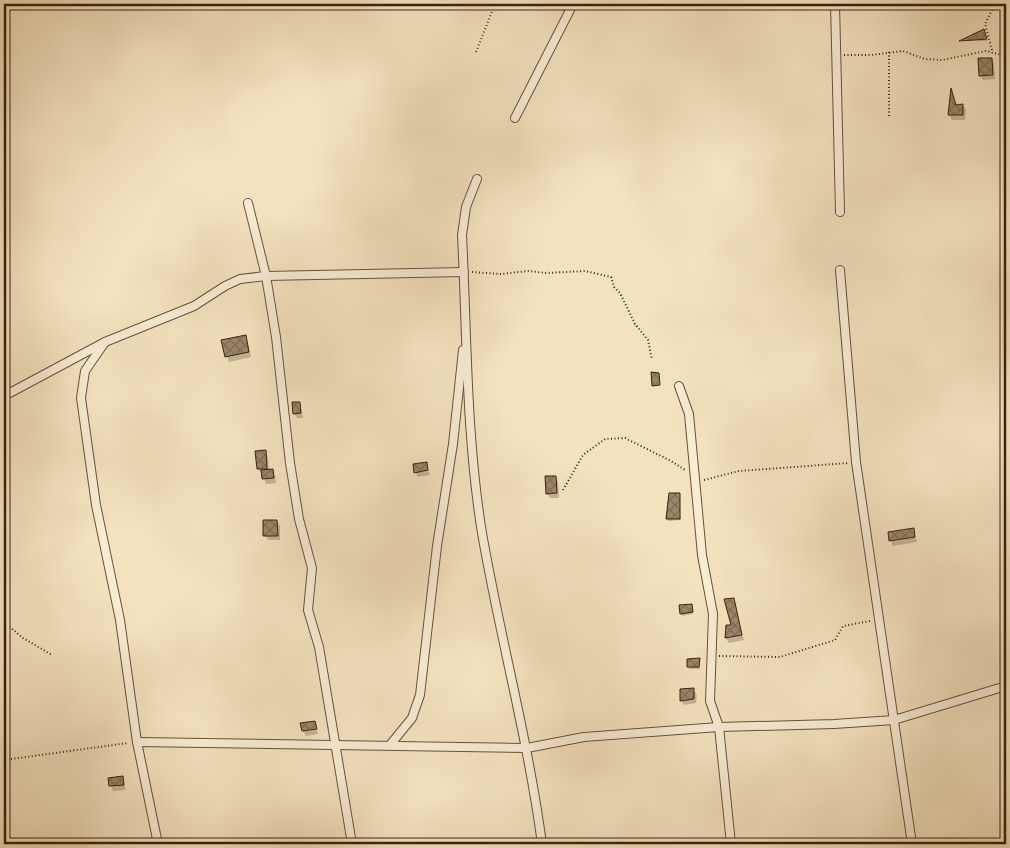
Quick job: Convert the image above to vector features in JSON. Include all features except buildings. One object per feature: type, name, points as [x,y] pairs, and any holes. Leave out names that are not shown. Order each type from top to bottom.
[{"type":"street","points":[[515,118],[573,4]]},
{"type":"street","points":[[835,4],[840,212]]},
{"type":"street","points":[[477,179],[466,207],[463,223],[475,478],[482,532],[527,748],[542,844]]},
{"type":"street","points":[[248,204],[266,276],[277,346],[290,463],[299,519],[312,568],[308,610],[319,647],[352,844]]},
{"type":"street","points":[[840,270],[856,462],[912,844]]},
{"type":"street","points":[[4,396],[106,342],[194,306],[224,286],[240,279],[266,276],[464,272]]},
{"type":"street","points":[[390,745],[412,718],[420,695],[436,546],[463,365],[465,283]]},
{"type":"street","points":[[106,342],[85,371],[81,398],[96,505],[120,620],[137,742],[158,844]]},
{"type":"street","points":[[678,386],[689,414],[702,555],[713,614],[710,701],[718,727],[730,844]]},
{"type":"street","points":[[137,742],[527,748],[584,737],[718,727],[834,724],[894,720],[1006,686]]},
{"type":"path","points":[[476,52],[495,4]]},
{"type":"path","points":[[992,52],[985,24],[995,4]]},
{"type":"path","points":[[836,55],[871,55],[908,51],[932,60],[981,51],[1006,56]]},
{"type":"path","points":[[889,52],[889,116]]},
{"type":"path","points":[[464,272],[500,274],[528,271],[546,273],[584,271],[612,277],[614,286],[620,293],[635,324],[648,340],[652,360]]},
{"type":"path","points":[[563,490],[584,455],[600,441],[617,437],[625,438],[671,461],[695,480],[739,472],[856,462]]},
{"type":"path","points":[[711,656],[780,657],[835,640],[843,626],[871,621],[879,623]]},
{"type":"path","points":[[4,622],[23,638],[52,655]]},
{"type":"path","points":[[4,760],[137,742]]}]
